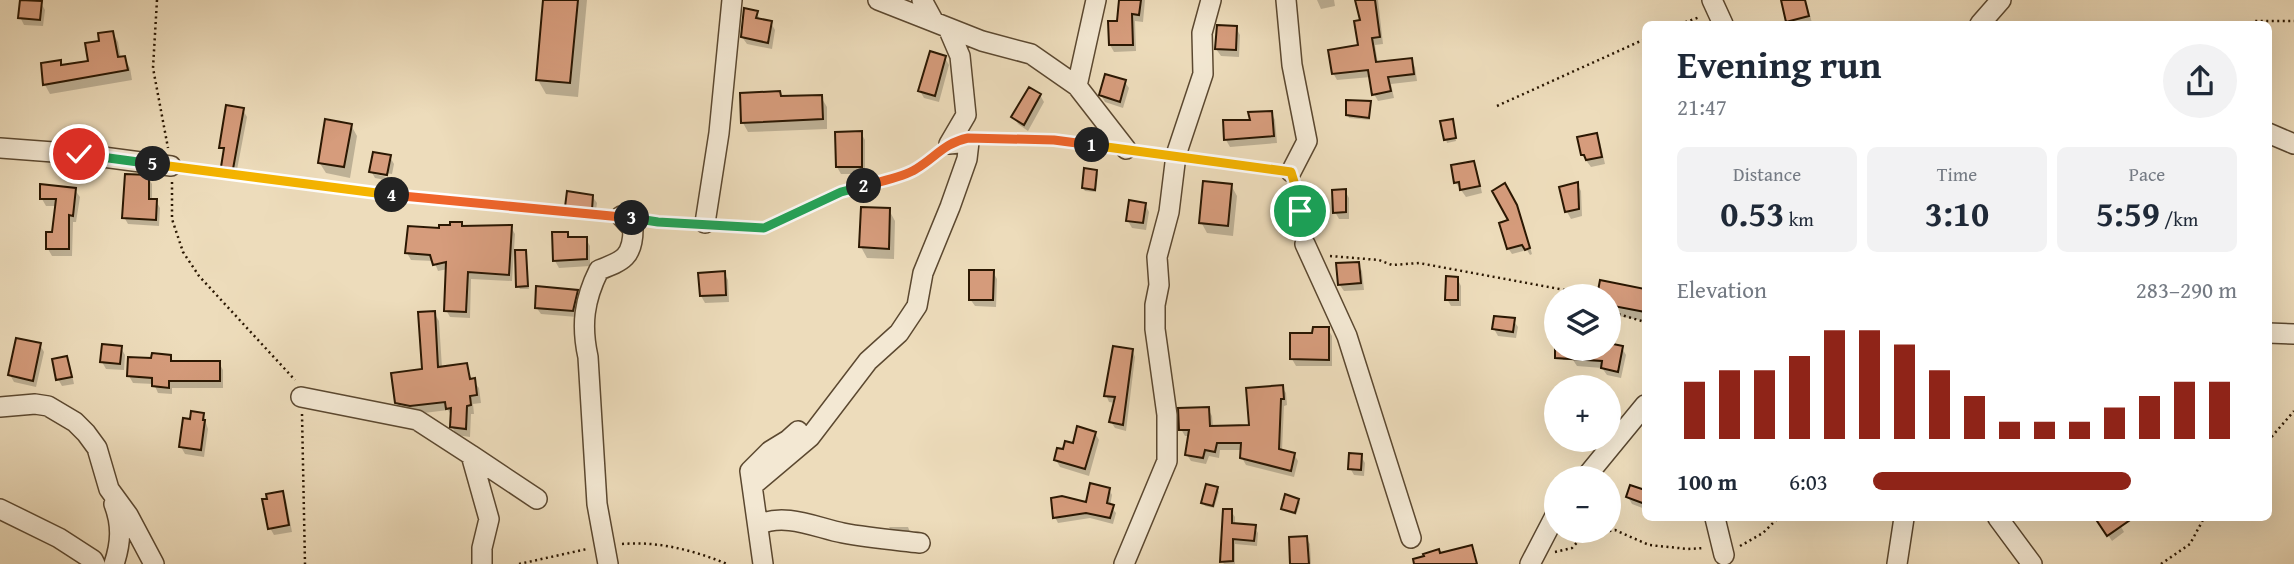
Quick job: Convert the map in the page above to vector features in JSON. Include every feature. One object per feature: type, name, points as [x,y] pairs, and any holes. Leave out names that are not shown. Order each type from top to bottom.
[{"type":"street","points":[[705,223],[719,133],[732,0]]},
{"type":"street","points":[[878,0],[982,41],[1031,54],[1077,86],[1126,149]]},
{"type":"street","points":[[922,0],[960,55],[966,114],[949,145]]},
{"type":"street","points":[[1077,86],[1096,0]]},
{"type":"street","points":[[1124,564],[1167,461],[1167,415],[1155,330],[1155,305],[1159,285],[1157,257],[1169,212],[1176,155],[1203,74],[1202,33],[1211,0]]},
{"type":"street","points":[[1286,0],[1292,65],[1307,141],[1291,172]]},
{"type":"street","points":[[1983,21],[2001,0]]},
{"type":"street","points":[[1713,1],[1722,21]]},
{"type":"street","points":[[2272,135],[2294,144]]},
{"type":"street","points":[[763,564],[750,471],[769,451],[788,440],[818,412],[835,386],[862,358],[868,361],[899,333],[917,306],[923,273],[967,159],[969,142],[949,145]]},
{"type":"street","points":[[0,148],[79,154],[171,166]]},
{"type":"street","points":[[608,564],[597,504],[588,357],[583,334],[588,292],[599,270],[621,262],[630,251],[633,229],[621,216]]},
{"type":"street","points":[[1305,244],[1347,336],[1412,538]]},
{"type":"street","points":[[2272,334],[2294,334]]},
{"type":"street","points":[[302,397],[417,420],[537,499]]},
{"type":"street","points":[[0,407],[35,404],[48,406],[75,422],[97,448],[119,518],[121,544],[114,564]]},
{"type":"street","points":[[1597,466],[1642,416]]},
{"type":"street","points":[[471,455],[489,519],[482,548],[482,564]]},
{"type":"street","points":[[109,489],[128,515],[154,564]]},
{"type":"street","points":[[0,509],[59,538],[98,563]]},
{"type":"street","points":[[758,525],[766,521],[805,522],[839,532],[920,543]]},
{"type":"street","points":[[1716,521],[1723,553]]},
{"type":"street","points":[[1897,564],[1904,521]]},
{"type":"street","points":[[2000,521],[2032,564]]},
{"type":"street","points":[[1533,558],[1544,537]]},
{"type":"path","points":[[157,0],[153,68],[171,166],[172,219],[183,252],[199,276],[294,377],[302,397],[304,564]]},
{"type":"path","points":[[2254,21],[2294,21]]},
{"type":"path","points":[[1497,106],[1642,40]]},
{"type":"path","points":[[981,139],[1054,140],[1291,172],[1298,195],[1305,244],[1325,255],[1379,260],[1392,265],[1419,263],[1544,286]]},
{"type":"path","points":[[171,166],[356,192],[621,216],[658,222],[764,228],[841,192],[915,170],[949,145]]},
{"type":"path","points":[[1621,315],[1642,321]]},
{"type":"path","points":[[2272,436],[2294,411]]},
{"type":"path","points":[[1533,558],[1573,548],[1583,536],[1615,530],[1649,545],[1688,549],[1718,547],[1723,553],[1763,533],[1775,521]]},
{"type":"path","points":[[2161,564],[2190,544],[2202,521]]},
{"type":"building","points":[[20,0],[42,1],[40,20],[18,18]]},
{"type":"building","points":[[543,0],[578,0],[570,83],[536,80]]},
{"type":"building","points":[[1119,0],[1141,0],[1139,15],[1132,14],[1133,45],[1109,45],[1108,21],[1117,21]]},
{"type":"building","points":[[1355,0],[1375,0],[1380,37],[1372,38],[1376,62],[1412,58],[1414,74],[1388,77],[1391,91],[1372,95],[1368,70],[1332,74],[1328,50],[1358,45],[1354,21],[1360,20]]},
{"type":"building","points":[[1781,0],[1805,0],[1809,16],[1786,21]]},
{"type":"building","points":[[744,8],[758,11],[756,18],[772,21],[768,43],[741,37]]},
{"type":"building","points":[[1217,25],[1237,26],[1236,50],[1215,49]]},
{"type":"building","points":[[113,31],[118,57],[125,56],[128,70],[43,85],[41,63],[61,60],[61,65],[88,61],[85,43],[99,41],[98,33]]},
{"type":"building","points":[[930,51],[946,56],[935,96],[918,91]]},
{"type":"building","points":[[1105,74],[1126,80],[1120,102],[1099,95]]},
{"type":"building","points":[[1029,87],[1041,94],[1024,125],[1011,117]]},
{"type":"building","points":[[780,91],[781,96],[822,95],[823,119],[741,123],[740,93]]},
{"type":"building","points":[[1346,100],[1371,101],[1369,118],[1346,115]]},
{"type":"building","points":[[226,105],[244,108],[233,169],[221,167],[224,148],[219,148]]},
{"type":"building","points":[[1272,111],[1274,136],[1224,140],[1223,120],[1250,120],[1248,112]]},
{"type":"building","points":[[325,119],[352,124],[344,167],[318,163]]},
{"type":"building","points":[[1453,119],[1456,138],[1444,140],[1440,121]]},
{"type":"building","points":[[862,131],[862,167],[836,167],[835,132]]},
{"type":"building","points":[[1597,133],[1602,157],[1586,160],[1584,155],[1581,155],[1577,137]]},
{"type":"building","points":[[373,152],[391,155],[387,175],[369,172]]},
{"type":"building","points":[[1474,161],[1480,186],[1460,190],[1459,182],[1454,183],[1451,165]]},
{"type":"building","points":[[1084,168],[1097,170],[1095,190],[1082,188]]},
{"type":"building","points":[[125,174],[149,175],[149,199],[157,199],[156,220],[122,218]]},
{"type":"building","points":[[1203,181],[1232,184],[1228,226],[1199,223]]},
{"type":"building","points":[[1578,182],[1579,209],[1565,212],[1559,187]]},
{"type":"building","points":[[1505,183],[1517,205],[1530,248],[1525,250],[1522,245],[1507,249],[1499,223],[1508,220],[1492,191]]},
{"type":"building","points":[[40,184],[76,188],[73,216],[69,215],[69,249],[46,249],[46,232],[52,232],[56,199],[40,199]]},
{"type":"building","points":[[1346,189],[1346,212],[1333,213],[1332,190]]},
{"type":"building","points":[[567,191],[593,195],[592,210],[565,207]]},
{"type":"building","points":[[1129,200],[1146,203],[1143,223],[1126,221]]},
{"type":"building","points":[[861,207],[890,208],[889,249],[859,247]]},
{"type":"building","points":[[450,222],[462,222],[462,226],[512,225],[509,275],[468,272],[466,312],[444,311],[446,262],[433,265],[430,255],[405,253],[408,226],[439,228],[439,225],[450,225]]},
{"type":"building","points":[[552,232],[568,232],[568,237],[587,237],[587,259],[553,261]]},
{"type":"building","points":[[515,250],[526,250],[528,286],[516,287]]},
{"type":"building","points":[[1359,262],[1361,283],[1338,285],[1336,263]]},
{"type":"building","points":[[969,270],[994,270],[993,300],[969,300]]},
{"type":"building","points":[[725,271],[726,295],[700,296],[698,273]]},
{"type":"building","points":[[1446,276],[1458,277],[1458,300],[1445,300]]},
{"type":"building","points":[[1600,280],[1620,284],[1599,284]]},
{"type":"building","points":[[1621,284],[1642,288],[1642,311],[1621,307]]},
{"type":"building","points":[[536,286],[578,290],[573,311],[535,308]]},
{"type":"building","points":[[435,311],[438,367],[467,363],[470,379],[475,378],[477,395],[470,396],[466,429],[450,427],[451,408],[446,409],[445,402],[410,406],[395,403],[391,373],[422,369],[418,312]]},
{"type":"building","points":[[1494,316],[1515,318],[1513,332],[1492,329]]},
{"type":"building","points":[[1313,327],[1329,327],[1329,360],[1290,359],[1290,333],[1312,333]]},
{"type":"building","points":[[16,338],[41,343],[33,381],[8,375]]},
{"type":"building","points":[[102,344],[122,346],[120,364],[100,362]]},
{"type":"building","points":[[1113,346],[1133,349],[1123,425],[1109,422],[1115,397],[1104,396]]},
{"type":"building","points":[[152,353],[171,355],[171,361],[220,361],[220,381],[169,381],[169,388],[152,386],[152,378],[127,376],[128,357],[151,358]]},
{"type":"building","points":[[67,356],[72,377],[56,380],[52,359]]},
{"type":"building","points":[[1602,361],[1620,361],[1618,372],[1601,368]]},
{"type":"building","points":[[1283,385],[1279,449],[1295,453],[1291,471],[1240,458],[1241,443],[1217,443],[1215,452],[1205,450],[1203,458],[1185,455],[1189,430],[1179,430],[1178,408],[1209,407],[1210,426],[1249,425],[1246,388]]},
{"type":"building","points":[[191,411],[204,413],[201,450],[179,447],[183,418],[190,419]]},
{"type":"building","points":[[1077,426],[1096,432],[1085,469],[1054,460],[1057,448],[1063,449],[1065,441],[1073,443]]},
{"type":"building","points":[[1349,453],[1362,454],[1361,470],[1348,469]]},
{"type":"building","points":[[1090,483],[1110,488],[1107,503],[1114,505],[1110,518],[1086,513],[1053,518],[1051,498],[1062,496],[1086,502]]},
{"type":"building","points":[[1206,484],[1218,487],[1213,506],[1201,503]]},
{"type":"building","points":[[1630,485],[1642,489],[1642,503],[1626,497]]},
{"type":"building","points":[[283,491],[289,525],[268,529],[262,499],[267,499],[266,494]]},
{"type":"building","points":[[1285,494],[1299,499],[1295,513],[1281,509]]},
{"type":"building","points":[[1223,509],[1232,509],[1232,523],[1256,525],[1254,541],[1233,539],[1233,561],[1220,562]]},
{"type":"building","points":[[2097,521],[2129,521],[2107,536]]},
{"type":"building","points":[[1307,536],[1309,564],[1290,564],[1289,537]]},
{"type":"building","points":[[1472,545],[1477,564],[1414,564],[1413,559],[1424,556],[1423,554]]},
{"type":"route","points":[[79,154],[356,192],[621,216],[658,222],[764,228],[841,192],[915,170],[942,148],[956,141],[968,138],[1054,140],[1291,172],[1300,211]]}]
